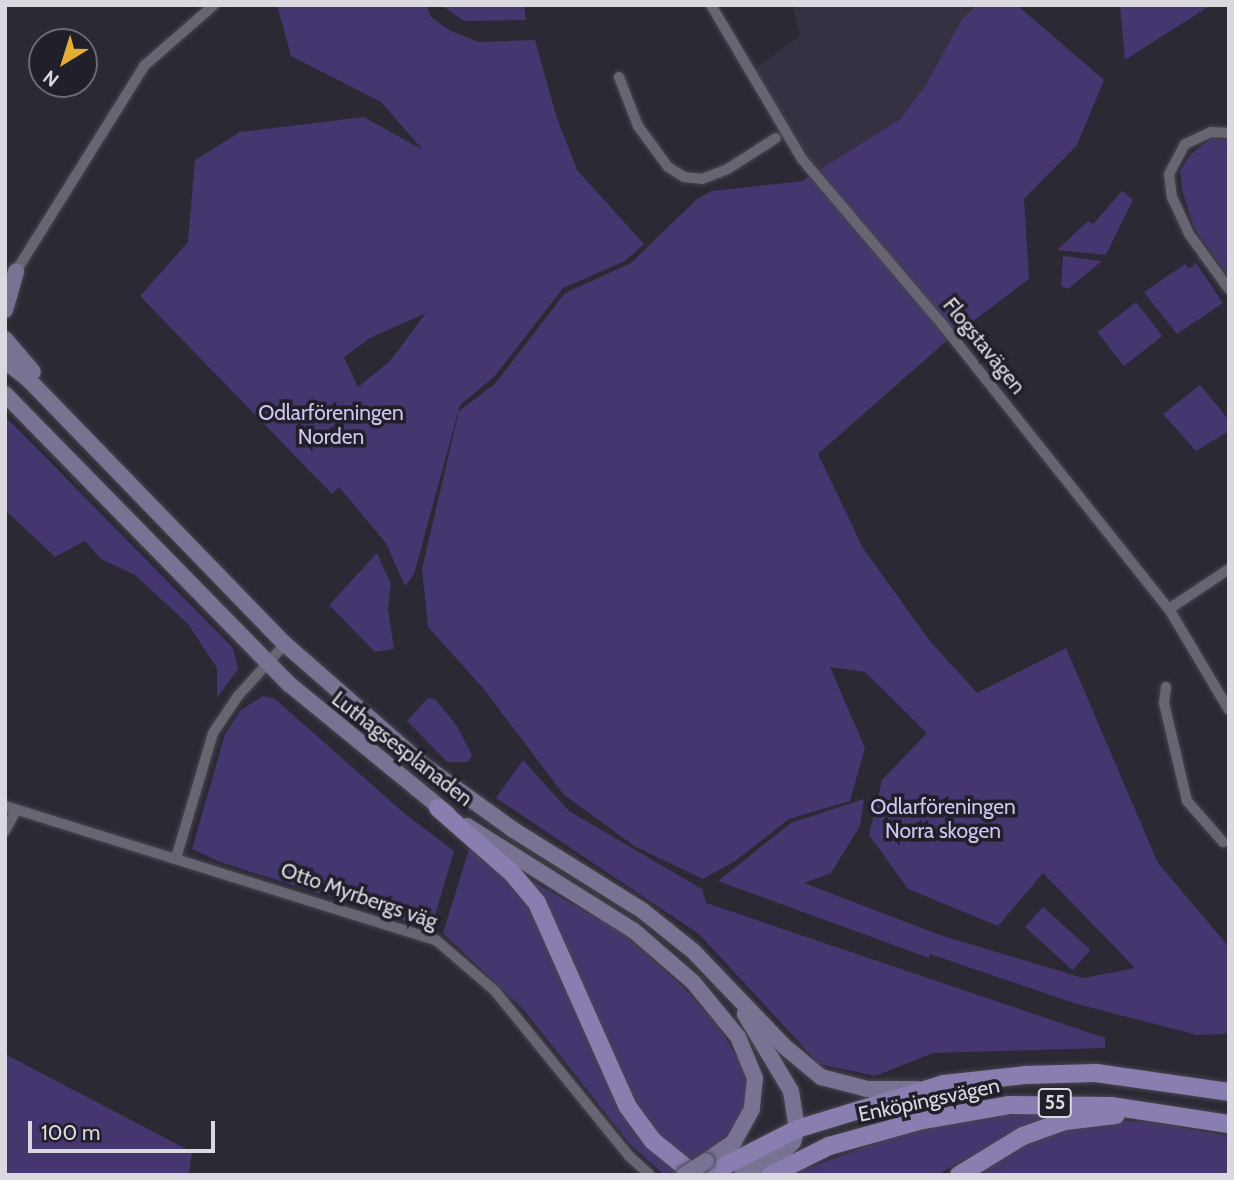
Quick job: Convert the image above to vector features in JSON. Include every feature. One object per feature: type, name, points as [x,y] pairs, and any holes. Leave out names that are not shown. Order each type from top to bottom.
[{"type":"main road","points":[[5,310],[11,276]]},
{"type":"main road","points":[[5,339],[89,430],[112,464]]},
{"type":"main road","name":"Luthagsesplanaden","points":[[5,361],[112,464],[285,644],[423,765],[512,829],[643,912],[693,951],[821,1077],[867,1089],[918,1090]]},
{"type":"main road","name":"Luthagsesplanaden","points":[[5,394],[268,663],[326,718],[438,808],[633,930],[693,982],[738,1037],[755,1078],[752,1109],[734,1142],[707,1169],[684,1175]]},
{"type":"main road","points":[[438,808],[512,873],[537,903],[628,1107],[653,1142],[707,1169]]},
{"type":"main road","name":"Luthagsesplanaden","points":[[729,988],[791,1091],[797,1129]]},
{"type":"main road","name":"Enköpingsvägen","points":[[797,1129],[918,1090],[1025,1075],[1097,1073],[1229,1092]]},
{"type":"main road","name":"Enköpingsvägen","points":[[771,1175],[829,1146],[919,1121],[1009,1105],[1111,1106],[1229,1124]]},
{"type":"main road","points":[[959,1175],[1023,1136],[1065,1121],[1126,1114],[1193,1117]]},
{"type":"main road","points":[[742,1174],[779,1156],[793,1142],[797,1129]]},
{"type":"main road","name":"55","points":[[707,1169],[797,1129]]},
{"type":"street","points":[[5,287],[138,74],[194,10],[214,5]]},
{"type":"street","name":"Flogstavägen","points":[[711,5],[802,159],[942,324],[1169,609],[1229,710]]},
{"type":"street","points":[[619,77],[638,127],[668,167],[684,177],[702,179],[726,170],[776,138]]},
{"type":"street","points":[[1229,133],[1211,132],[1185,144],[1169,174],[1172,197],[1189,233],[1229,289]]},
{"type":"street","points":[[1169,609],[1229,569]]},
{"type":"street","points":[[176,858],[213,733],[285,644]]},
{"type":"street","points":[[1166,687],[1164,703],[1187,801],[1223,842]]},
{"type":"street","points":[[5,831],[10,808]]},
{"type":"street","name":"Otto Myrbergs väg","points":[[10,808],[436,940],[495,991],[629,1156],[650,1175]]},
{"type":"shaded area","points":[[793,5],[977,5],[962,19],[925,86],[900,119],[818,171],[752,71],[800,36]]},
{"type":"green space","name":"Odlarföreningen Norden","points":[[277,5],[426,5],[431,17],[449,30],[479,42],[535,40],[556,115],[577,170],[644,244],[625,261],[563,288],[494,377],[460,405],[414,574],[405,586],[386,543],[339,487],[332,494],[140,296],[188,242],[195,160],[240,132],[364,117],[423,150],[381,102],[291,56]],"holes":[[[426,313],[390,361],[358,387],[344,357],[370,338]]]},
{"type":"green space","points":[[441,5],[524,5],[526,20],[464,21]]},
{"type":"green space","name":"Odlarföreningen Norra skogen","points":[[977,5],[1017,5],[1104,80],[1077,145],[1024,199],[1029,279],[944,343],[818,454],[863,548],[929,640],[977,693],[1066,648],[1158,863],[1229,947],[1229,1032],[1223,1034],[1197,1035],[1077,1004],[930,954],[929,958],[718,881],[791,823],[864,799],[860,826],[831,873],[804,883],[940,935],[1083,978],[1135,968],[1043,873],[998,926],[908,889],[869,835],[882,780],[927,733],[865,672],[830,667],[865,748],[850,801],[789,819],[735,861],[703,879],[636,847],[564,795],[483,688],[428,627],[422,569],[459,411],[495,384],[565,293],[631,263],[697,199],[712,191],[802,181],[900,119],[925,86],[962,19]]},
{"type":"green space","points":[[1120,5],[1211,5],[1125,60]]},
{"type":"green space","points":[[1211,138],[1229,140],[1229,278],[1194,228],[1182,190],[1180,171],[1190,155]]},
{"type":"green space","points":[[1122,191],[1133,200],[1106,255],[1057,250],[1088,221],[1093,224]]},
{"type":"green space","points":[[1063,256],[1102,261],[1068,289],[1061,286]]},
{"type":"green space","points":[[1196,263],[1223,303],[1177,334],[1144,292],[1185,264],[1189,269]]},
{"type":"green space","points":[[1136,302],[1162,336],[1124,366],[1097,332]]},
{"type":"green space","points":[[1200,385],[1229,420],[1229,431],[1196,451],[1163,414]]},
{"type":"green space","points":[[5,416],[233,648],[238,669],[217,698],[217,668],[188,624],[135,575],[101,559],[85,541],[55,557],[5,510]]},
{"type":"green space","points":[[377,553],[391,584],[388,609],[394,649],[375,652],[329,605]]},
{"type":"green space","points":[[263,696],[275,699],[404,813],[454,851],[431,929],[220,862],[192,849],[225,734],[241,710]]},
{"type":"green space","points":[[428,698],[435,699],[457,726],[472,755],[468,762],[447,762],[407,721]]},
{"type":"green space","points":[[523,760],[569,811],[702,889],[706,903],[1105,1038],[1105,1048],[933,1053],[875,1076],[819,1064],[699,934],[496,798]]},
{"type":"green space","points":[[470,846],[622,932],[683,987],[720,1028],[743,1068],[749,1096],[732,1132],[673,1175],[664,1175],[630,1144],[523,1009],[443,933]]},
{"type":"green space","points":[[1043,907],[1091,950],[1072,970],[1025,927]]},
{"type":"green space","points":[[5,1054],[192,1152],[189,1175],[5,1175]]},
{"type":"green space","points":[[1008,1114],[1058,1114],[1022,1127],[937,1175],[790,1175],[896,1135]]},
{"type":"green space","points":[[1106,1120],[1150,1122],[1229,1136],[1229,1175],[964,1175],[1049,1132]]}]
